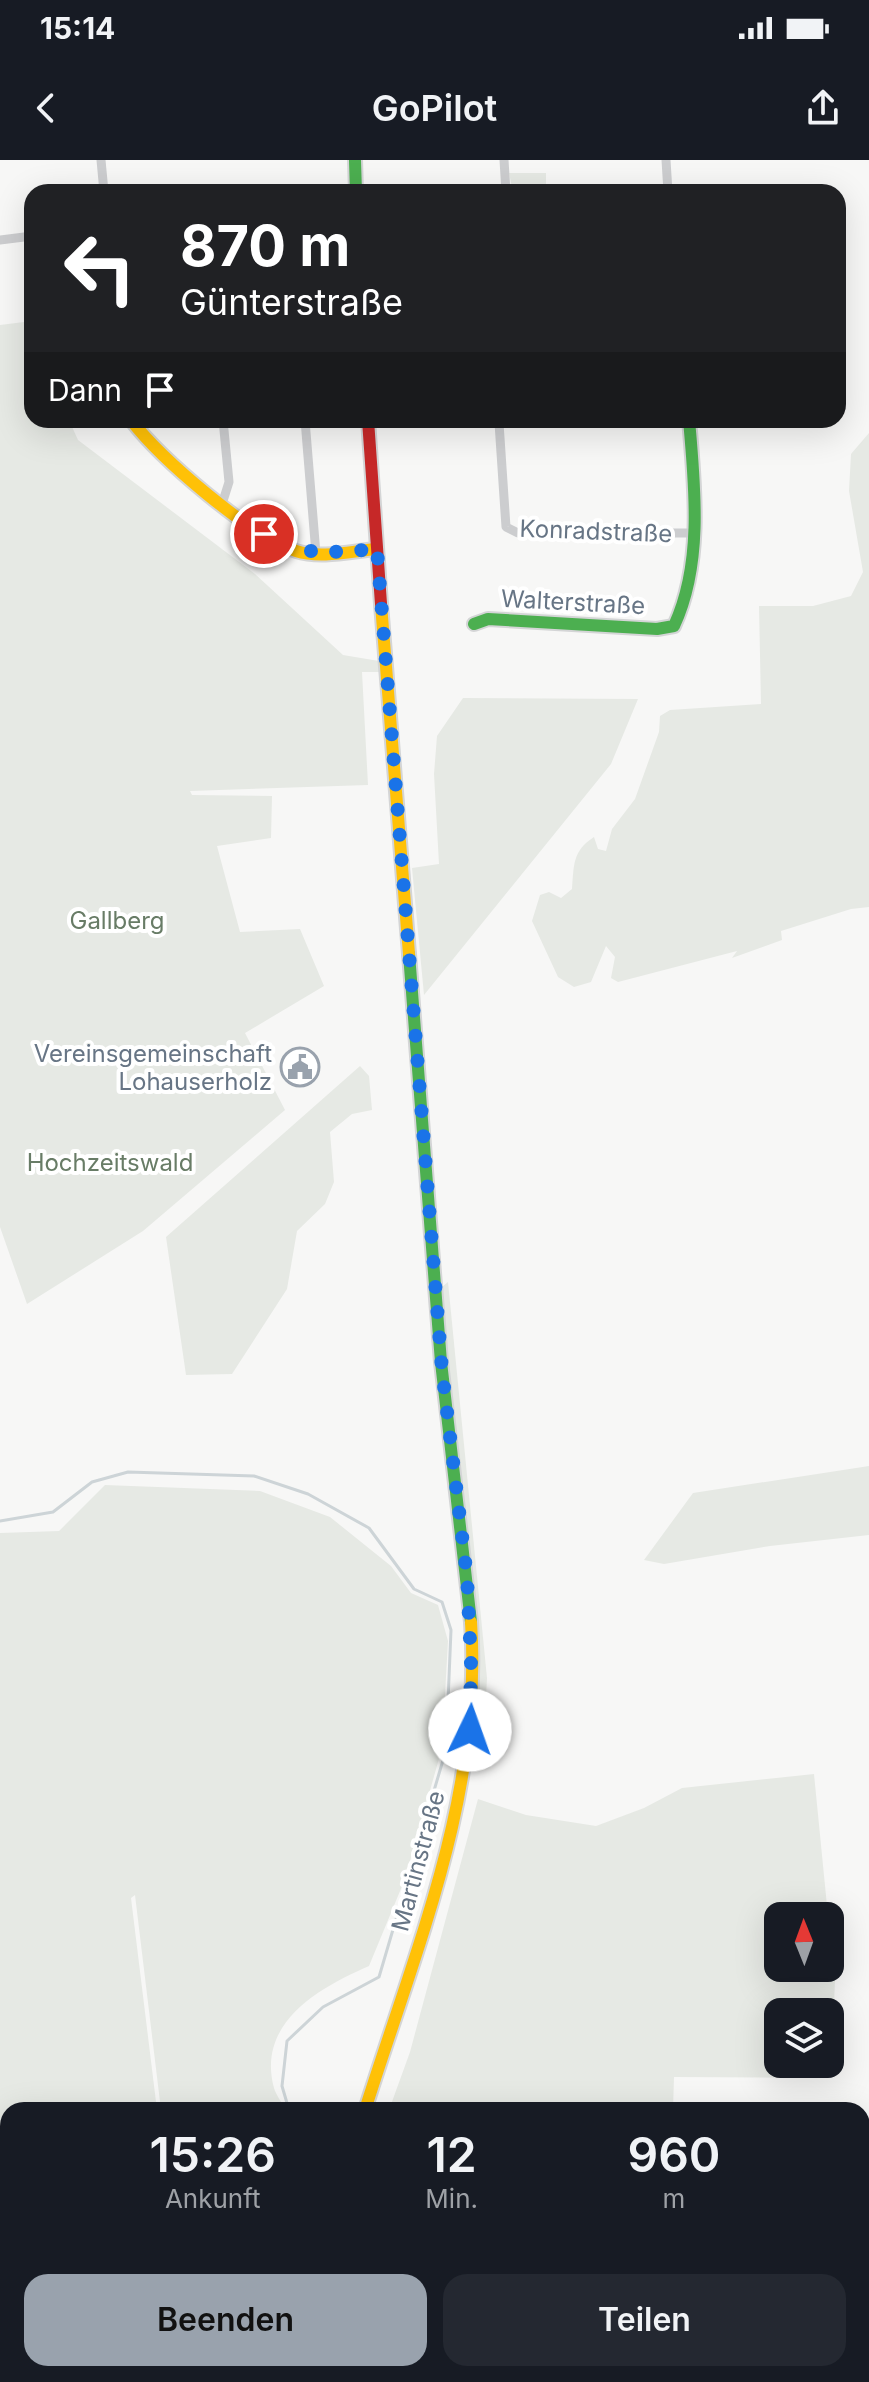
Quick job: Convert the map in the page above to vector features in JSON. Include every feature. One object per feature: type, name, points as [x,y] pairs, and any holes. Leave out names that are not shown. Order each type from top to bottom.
[{"type":"street","points":[[101,160],[103,184]]},
{"type":"street","points":[[355,160],[356,184]]},
{"type":"street","points":[[504,160],[506,184]]},
{"type":"street","points":[[666,160],[668,184]]},
{"type":"street","points":[[0,240],[24,237]]},
{"type":"street","points":[[137,428],[150,446],[284,547],[316,554],[377,549]]},
{"type":"street","points":[[223,501],[229,482],[224,428]]},
{"type":"street","points":[[306,428],[316,554]]},
{"type":"street","name":"Martinstraße","points":[[368,2102],[425,1924],[451,1830],[461,1787],[472,1688],[467,1577],[442,1370],[369,428]]},
{"type":"street","name":"Konradstraße","points":[[499,428],[506,527],[512,531],[693,533]]},
{"type":"street","points":[[690,428],[694,465],[693,533]]},
{"type":"street","name":"Walterstraße","points":[[474,624],[488,619],[671,628],[681,610],[693,533]]},
{"type":"green space","points":[[509,173],[546,173],[546,184],[511,184]]},
{"type":"green space","name":"Hochzeitswald","points":[[24,322],[24,428],[73,428],[78,440],[255,574],[343,655],[379,661],[379,672],[362,672],[368,785],[190,791],[192,795],[272,796],[271,838],[217,846],[240,932],[300,929],[324,986],[245,1033],[285,1110],[143,1231],[27,1304],[0,1227],[0,325]]},
{"type":"green space","points":[[869,433],[869,907],[851,909],[781,931],[782,940],[732,958],[737,951],[618,982],[611,978],[615,957],[606,946],[591,982],[574,987],[558,977],[532,921],[540,895],[549,892],[561,898],[572,889],[578,854],[594,837],[598,849],[606,851],[612,829],[635,799],[659,732],[660,716],[670,710],[761,704],[759,606],[813,606],[851,596],[863,572],[849,491],[851,454]]},
{"type":"green space","points":[[463,698],[638,699],[611,764],[424,995],[412,868],[439,864],[434,774],[437,736]]},
{"type":"green space","points":[[360,1066],[369,1076],[372,1110],[352,1114],[330,1132],[334,1182],[325,1204],[297,1231],[287,1289],[232,1374],[186,1375],[166,1237]]},
{"type":"green space","points":[[448,1282],[487,1678],[486,1697],[476,1689],[470,1588],[442,1287]]},
{"type":"green space","points":[[869,1466],[869,1535],[770,1546],[664,1564],[644,1560],[693,1493]]},
{"type":"green space","points":[[105,1485],[260,1491],[330,1517],[391,1566],[411,1593],[438,1605],[448,1641],[442,1748],[405,1879],[369,1966],[313,1996],[283,2026],[274,2044],[271,2065],[274,2088],[281,2102],[160,2102],[135,1895],[131,1898],[156,2102],[0,2102],[0,1533],[59,1531]]},
{"type":"green space","points":[[814,1774],[827,1902],[764,1902],[764,1982],[835,1982],[834,1998],[764,1998],[764,2078],[674,2077],[673,2102],[392,2102],[410,2052],[478,1799],[526,1815],[596,1826],[644,1808],[682,1788]]},
{"type":"waterway","points":[[0,1521],[53,1512],[92,1482],[128,1472],[254,1476],[308,1494],[369,1528],[414,1589],[442,1602],[451,1630],[446,1750],[379,1977],[323,2007],[287,2041],[282,2086],[287,2102]]},
{"type":"traffic: fast","points":[[355,160],[356,184]]},
{"type":"traffic: fast","points":[[474,624],[488,619],[657,629],[674,626],[683,602],[693,551],[695,498],[690,428]]},
{"type":"traffic: fast","points":[[409,954],[441,1362],[471,1622]]},
{"type":"traffic: slow","points":[[138,428],[184,475],[231,513],[277,543],[296,551],[316,554],[377,549]]},
{"type":"traffic: slow","points":[[381,604],[409,954]]},
{"type":"traffic: slow","points":[[368,2102],[424,1931],[456,1809],[467,1748],[472,1685],[471,1622]]},
{"type":"traffic: jam","points":[[369,428],[381,604]]},
{"type":"place","name":"Vereinsgemeinschaft Lohauserholz","points":[[300,1067]]},
{"type":"route","points":[[264,534],[284,547],[316,554],[377,549],[442,1370],[467,1577],[472,1688],[470,1730]]},
{"type":"park label","name":"Gallberg","points":[[117,920]]}]
